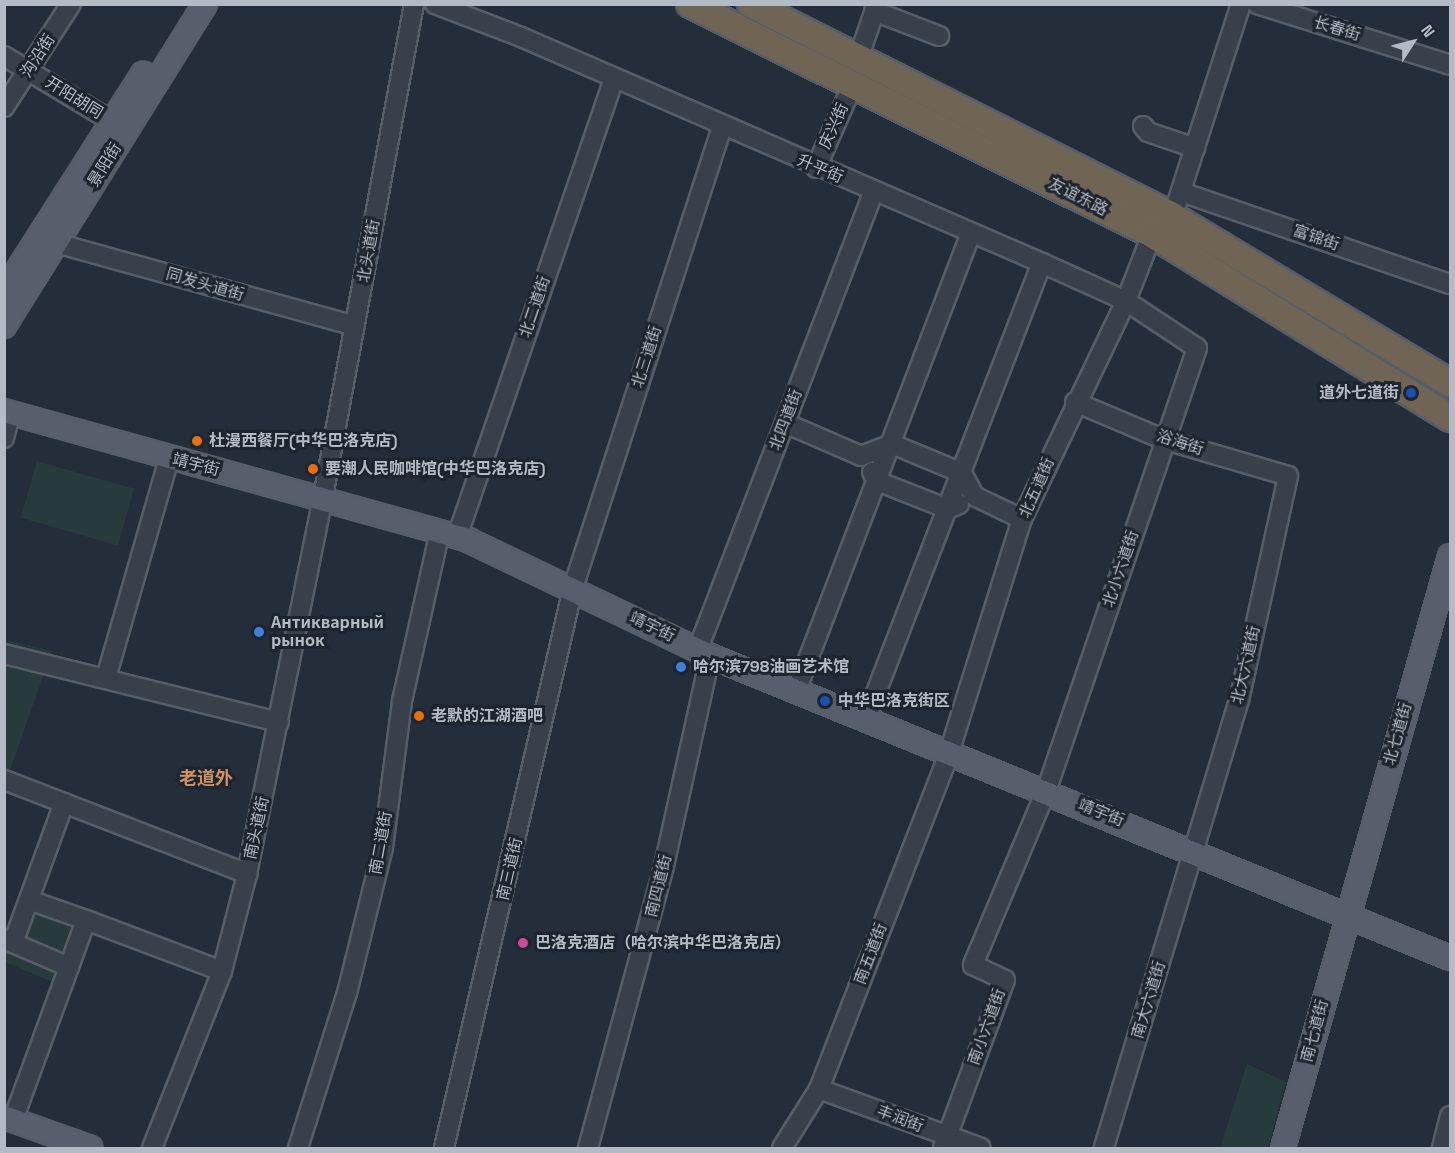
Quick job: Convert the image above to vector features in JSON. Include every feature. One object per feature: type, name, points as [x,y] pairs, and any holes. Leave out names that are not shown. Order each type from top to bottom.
[{"type":"highway","name":"友谊东路","points":[[690,4],[1152,234],[1450,418]]},
{"type":"highway","name":"友谊东路","points":[[751,4],[859,56],[1172,216],[1450,383]]},
{"type":"main road","name":"景阳街","points":[[4,292],[188,4]]},
{"type":"main road","name":"景阳街","points":[[4,326],[205,4]]},
{"type":"main road","name":"靖宇街","points":[[8,412],[169,459],[323,497],[448,534],[573,588],[704,652],[1347,913],[1450,958]]},
{"type":"main road","name":"北七道街","points":[[1347,913],[1444,602],[1450,556]]},
{"type":"main road","name":"南七道街","points":[[1283,1149],[1347,913]]},
{"type":"main road","points":[[9,1118],[92,1149]]},
{"type":"street","name":"沟沿街","points":[[4,107],[71,4]]},
{"type":"street","name":"北头道街","points":[[323,497],[414,4]]},
{"type":"street","name":"升平街","points":[[435,4],[614,78],[816,168],[1042,263],[1126,301],[1197,348]]},
{"type":"street","points":[[1172,216],[1241,4]]},
{"type":"street","name":"长春街","points":[[1257,4],[1450,65]]},
{"type":"street","points":[[859,56],[876,8],[939,36]]},
{"type":"street","name":"开阳胡同","points":[[4,56],[113,122]]},
{"type":"street","name":"北二道街","points":[[448,534],[614,78]]},
{"type":"street","name":"庆兴街","points":[[816,168],[853,84]]},
{"type":"street","name":"北三道街","points":[[573,588],[722,126]]},
{"type":"street","points":[[1143,126],[1148,132],[1195,148]]},
{"type":"street","name":"北四道街","points":[[704,652],[785,423],[873,192]]},
{"type":"street","name":"富锦街","points":[[1181,192],[1450,284]]},
{"type":"street","points":[[797,691],[971,233]]},
{"type":"street","name":"北五道街","points":[[949,753],[1022,519],[1126,301],[1152,234]]},
{"type":"street","name":"同发头道街","points":[[56,243],[355,326]]},
{"type":"street","points":[[865,719],[1042,263]]},
{"type":"street","name":"北小六道街","points":[[1046,791],[1197,348]]},
{"type":"street","name":"浴海街","points":[[1076,402],[1166,440],[1288,476]]},
{"type":"street","points":[[4,438],[8,412]]},
{"type":"street","points":[[785,423],[861,456],[877,481],[948,509],[974,496]]},
{"type":"street","points":[[861,456],[892,444],[962,473],[974,496],[1022,519]]},
{"type":"street","points":[[105,678],[169,459]]},
{"type":"street","name":"北大六道街","points":[[1194,851],[1239,700],[1288,476]]},
{"type":"street","name":"南头道街","points":[[152,1149],[222,971],[248,874],[323,497]]},
{"type":"street","name":"南二道街","points":[[298,1149],[347,993],[383,848],[402,701],[448,534]]},
{"type":"street","name":"南三道街","points":[[444,1149],[573,588]]},
{"type":"street","name":"南四道街","points":[[588,1149],[664,866],[704,652]]},
{"type":"street","points":[[4,654],[279,722]]},
{"type":"street","name":"南五道街","points":[[782,1149],[819,1089],[949,753]]},
{"type":"street","points":[[4,780],[248,874]]},
{"type":"street","name":"南小六道街","points":[[945,1143],[1005,980],[973,966],[1046,791]]},
{"type":"street","points":[[64,803],[29,900],[9,941],[69,967]]},
{"type":"street","name":"南大六道街","points":[[1104,1149],[1194,851]]},
{"type":"street","points":[[29,900],[222,971]]},
{"type":"street","points":[[9,1118],[86,920]]},
{"type":"street","name":"丰润街","points":[[819,1089],[945,1143],[981,1149]]},
{"type":"street","points":[[1442,1149],[1450,1116]]},
{"type":"green space","points":[[37,461],[134,489],[118,546],[21,518]]},
{"type":"green space","points":[[5,640],[52,651],[5,784]]},
{"type":"green space","points":[[25,884],[97,913],[69,989],[5,962],[4,944]]},
{"type":"green space","points":[[1247,1064],[1286,1082],[1268,1148],[1220,1148]]},
{"type":"place","name":"道外七道街","points":[[1411,393]]},
{"type":"place","name":"杜漫西餐厅(中华巴洛克店)","points":[[197,441]]},
{"type":"place","name":"要潮人民咖啡馆(中华巴洛克店)","points":[[313,469]]},
{"type":"place","name":"Антикварный рынок","points":[[259,632]]},
{"type":"place","name":"哈尔滨798油画艺术馆","points":[[681,667]]},
{"type":"place","name":"中华巴洛克街区","points":[[825,701]]},
{"type":"place","name":"老默的江湖酒吧","points":[[419,716]]},
{"type":"place","name":"巴洛克酒店（哈尔滨中华巴洛克店）","points":[[523,943]]},
{"type":"district","name":"老道外","points":[[206,778]]}]
